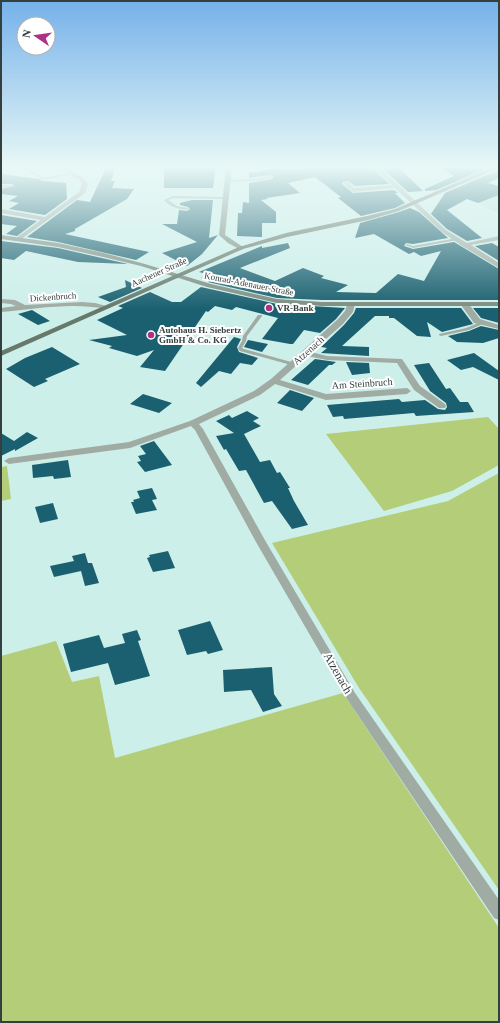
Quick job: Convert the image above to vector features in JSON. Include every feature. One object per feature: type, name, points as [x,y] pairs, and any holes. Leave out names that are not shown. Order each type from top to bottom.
[{"type":"main road","name":"Aachener Straße","points":[[1,354],[241,248],[286,235],[368,218],[382,214]]},
{"type":"street","points":[[16,214],[46,219]]},
{"type":"street","points":[[18,239],[53,214]]},
{"type":"street","points":[[224,214],[222,235],[230,242],[241,248]]},
{"type":"street","points":[[427,214],[454,240],[499,266]]},
{"type":"street","name":"Konrad-Adenauer-Straße","points":[[1,237],[104,255],[137,263],[208,286],[278,300],[316,304],[499,304]]},
{"type":"street","points":[[464,245],[499,238]]},
{"type":"street","points":[[1,301],[12,302],[25,308]]},
{"type":"street","name":"Dickenbruch","points":[[1,310],[75,304],[95,304],[106,307]]},
{"type":"street","name":"Atzenach","points":[[9,461],[130,445],[193,423],[257,393],[274,381],[340,322],[349,312],[351,304]]},
{"type":"street","points":[[465,305],[476,321],[499,327]]},
{"type":"street","points":[[305,353],[327,358],[400,362],[416,388],[442,406]]},
{"type":"street","name":"Am Steinbruch","points":[[274,381],[326,397],[407,391]]},
{"type":"street","name":"Atzenach","points":[[193,423],[199,429],[261,542],[351,696],[499,913]]},
{"type":"lane","points":[[407,245],[413,247],[454,240]]},
{"type":"lane","points":[[426,250],[454,240]]},
{"type":"lane","points":[[260,316],[245,336],[240,348],[242,350],[293,364]]},
{"type":"lane","points":[[441,335],[483,324]]},
{"type":"green space","points":[[488,417],[499,429],[499,465],[452,491],[384,511],[326,434]]},
{"type":"green space","points":[[7,466],[11,499],[1,501],[1,467]]},
{"type":"green space","points":[[499,473],[499,890],[359,688],[272,543],[448,501]]},
{"type":"green space","points":[[56,641],[72,682],[99,676],[115,758],[343,693],[499,928],[499,1022],[1,1022],[1,656]]},
{"type":"building","points":[[58,214],[101,214],[75,229],[75,231],[65,234],[149,252],[136,260],[58,242],[27,237]]},
{"type":"building","points":[[178,214],[212,214],[209,238],[218,235],[202,254],[187,266],[162,253],[197,242],[162,224],[177,224]]},
{"type":"building","points":[[238,214],[276,214],[276,223],[262,223],[262,237],[237,236]]},
{"type":"building","points":[[358,214],[371,214],[361,216]]},
{"type":"building","points":[[393,214],[421,214],[448,238],[413,244],[406,243],[404,246],[413,249],[454,242],[499,269],[499,300],[322,300],[277,298],[208,282],[210,280],[201,278],[207,274],[199,272],[262,246],[262,248],[288,243],[290,248],[240,268],[275,281],[303,268],[324,276],[321,278],[348,285],[336,292],[376,293],[398,274],[424,281],[441,251],[421,256],[414,252],[409,254],[374,234],[355,238],[360,223]]},
{"type":"building","points":[[431,214],[452,214],[482,238],[467,241],[447,229]]},
{"type":"building","points":[[1,215],[37,221],[17,236],[6,234],[17,226],[1,224]]},
{"type":"building","points":[[1,241],[58,248],[128,264],[78,262],[26,251],[14,260],[1,258]]},
{"type":"building","points":[[492,243],[499,247],[499,261],[475,246]]},
{"type":"building","points":[[125,280],[142,288],[110,302],[98,297],[126,287]]},
{"type":"building","points":[[201,287],[277,304],[345,308],[336,319],[320,333],[304,330],[293,344],[290,344],[262,339],[278,318],[236,307],[232,310],[215,306],[208,312],[206,311],[165,371],[140,367],[154,350],[137,356],[109,348],[112,346],[89,340],[127,335],[97,320],[123,308],[118,306],[150,292],[172,302],[181,302]]},
{"type":"building","points":[[356,308],[461,308],[473,324],[442,332],[427,322],[431,337],[417,336],[394,318],[389,318],[389,316],[375,316],[342,346],[369,347],[369,356],[321,353],[327,348],[321,347],[344,325],[354,313]]},
{"type":"building","points":[[473,308],[499,308],[499,323],[481,318]]},
{"type":"building","points":[[32,310],[50,321],[38,325],[18,314]]},
{"type":"building","points":[[481,326],[499,330],[499,338],[483,343],[457,342],[448,336],[469,331]]},
{"type":"building","points":[[234,337],[241,339],[237,347],[239,352],[258,358],[252,365],[240,363],[231,374],[219,371],[201,387],[196,383]]},
{"type":"building","points":[[248,340],[268,344],[262,352],[244,347]]},
{"type":"building","points":[[52,347],[80,364],[45,379],[48,381],[34,387],[6,369],[25,358]]},
{"type":"building","points":[[474,353],[499,371],[499,380],[473,367],[461,370],[447,360]]},
{"type":"building","points":[[315,359],[336,362],[329,365],[308,385],[291,380]]},
{"type":"building","points":[[346,362],[369,363],[370,373],[352,375]]},
{"type":"building","points":[[429,363],[446,389],[450,388],[460,402],[468,402],[474,412],[416,416],[414,413],[344,419],[343,416],[333,417],[327,405],[399,399],[402,402],[425,400],[438,409],[445,410],[447,407],[446,403],[430,391],[414,365]]},
{"type":"building","points":[[290,390],[314,398],[302,411],[277,403]]},
{"type":"building","points":[[143,394],[172,403],[159,413],[130,404]]},
{"type":"building","points":[[247,411],[259,418],[253,421],[261,426],[244,434],[260,462],[270,460],[277,473],[280,472],[290,488],[288,488],[294,501],[308,525],[292,529],[272,501],[264,503],[246,470],[239,471],[226,449],[224,450],[216,436],[234,433],[216,421],[229,415],[232,418]]},
{"type":"building","points":[[27,432],[38,438],[15,451],[15,449],[1,456],[1,433],[14,441]]},
{"type":"building","points":[[154,441],[172,465],[145,472],[137,462],[141,461],[138,456],[146,454],[140,446]]},
{"type":"building","points":[[68,460],[71,477],[54,479],[53,476],[33,478],[32,465]]},
{"type":"building","points":[[152,488],[157,499],[152,500],[157,510],[136,514],[131,502],[134,502],[133,500],[140,498],[137,491]]},
{"type":"building","points":[[53,503],[58,519],[40,523],[35,507]]},
{"type":"building","points":[[168,551],[175,568],[153,572],[147,558],[150,557],[149,555]]},
{"type":"building","points":[[85,553],[88,563],[92,563],[99,583],[85,586],[81,571],[54,577],[50,566],[74,561],[72,556]]},
{"type":"building","points":[[210,621],[223,650],[208,654],[206,651],[187,655],[178,630]]},
{"type":"building","points":[[137,630],[141,640],[138,641],[150,676],[115,685],[108,663],[71,672],[63,644],[99,635],[104,648],[125,643],[122,634]]},
{"type":"building","points":[[272,667],[274,694],[282,706],[263,712],[251,690],[224,692],[223,670]]},
{"type":"place","name":"VR-Bank","points":[[269,308]]},
{"type":"place","name":"Autohaus H. Siebertz GmbH & Co. KG","points":[[151,335]]}]
